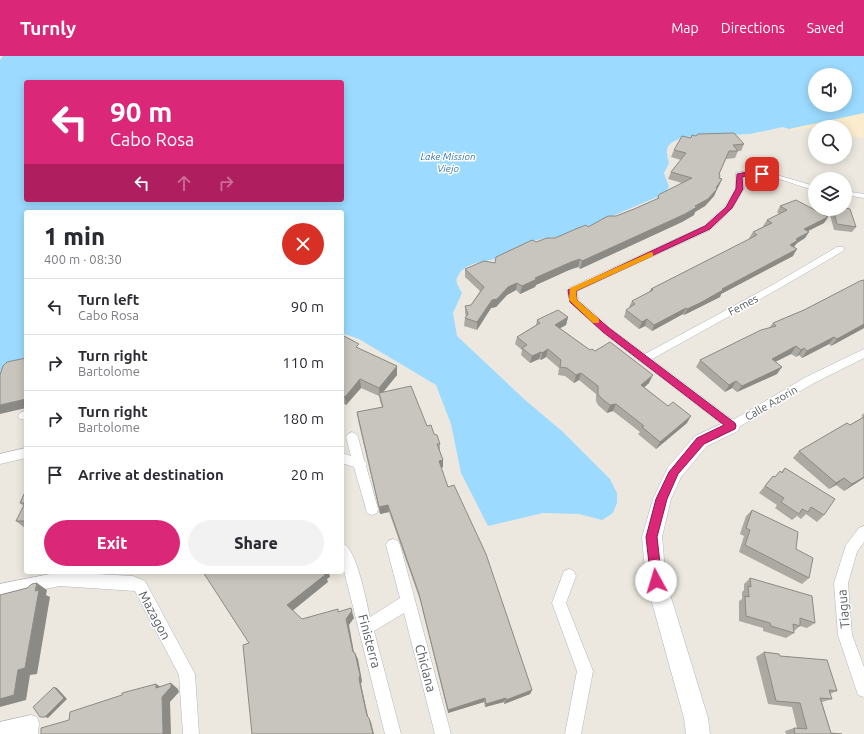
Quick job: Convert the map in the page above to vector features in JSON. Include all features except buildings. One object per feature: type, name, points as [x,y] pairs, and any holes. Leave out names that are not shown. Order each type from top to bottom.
[{"type":"street","points":[[732,426],[606,330],[573,300],[572,290],[707,228],[728,208],[740,189],[739,176],[752,173],[762,174],[808,187]]},
{"type":"street","points":[[852,194],[864,196]]},
{"type":"street","name":"Femes","points":[[644,359],[777,286],[840,249]]},
{"type":"street","name":"Calle Azorin","points":[[698,734],[696,718],[656,581],[652,537],[662,499],[674,472],[701,441],[732,426],[810,380],[864,353]]},
{"type":"street","points":[[352,437],[361,464],[372,509]]},
{"type":"street","points":[[0,459],[24,453]]},
{"type":"street","points":[[344,459],[361,464]]},
{"type":"street","name":"Tiagua","points":[[864,532],[851,549],[841,583],[845,635],[864,689]]},
{"type":"street","name":"Chiclana","points":[[393,545],[443,734]]},
{"type":"street","name":"Finisterra","points":[[344,552],[347,556],[393,734]]},
{"type":"street","points":[[568,576],[559,603],[585,671],[573,734]]},
{"type":"street","name":"Mazagon","points":[[0,592],[60,578],[133,583],[140,586],[187,674],[191,734]]},
{"type":"street","points":[[366,628],[409,601]]},
{"type":"street","points":[[0,730],[31,723],[30,734]]},
{"type":"sand","points":[[864,113],[864,138],[852,136],[852,120],[831,120]]},
{"type":"sand","points":[[808,125],[808,128],[802,128],[792,131],[789,129]]},
{"type":"water","name":"Lake Mission Viejo","points":[[3,56],[864,56],[864,113],[831,120],[808,120],[808,125],[789,129],[783,127],[750,134],[683,137],[670,144],[667,149],[669,163],[664,173],[669,187],[664,194],[568,235],[525,243],[501,258],[473,264],[462,271],[458,276],[457,284],[462,293],[453,313],[457,336],[524,399],[563,432],[610,479],[617,493],[617,503],[613,513],[602,520],[579,514],[543,513],[488,526],[461,473],[451,424],[436,385],[359,339],[344,334],[344,210],[24,210],[24,360],[0,374],[0,60]]},
{"type":"slow traffic","points":[[596,321],[573,300],[572,290],[651,254]]},
{"type":"route","points":[[656,581],[652,537],[662,499],[674,472],[701,441],[732,426],[606,330],[573,300],[572,290],[707,228],[728,208],[740,189],[739,176],[744,173],[762,174]]}]
